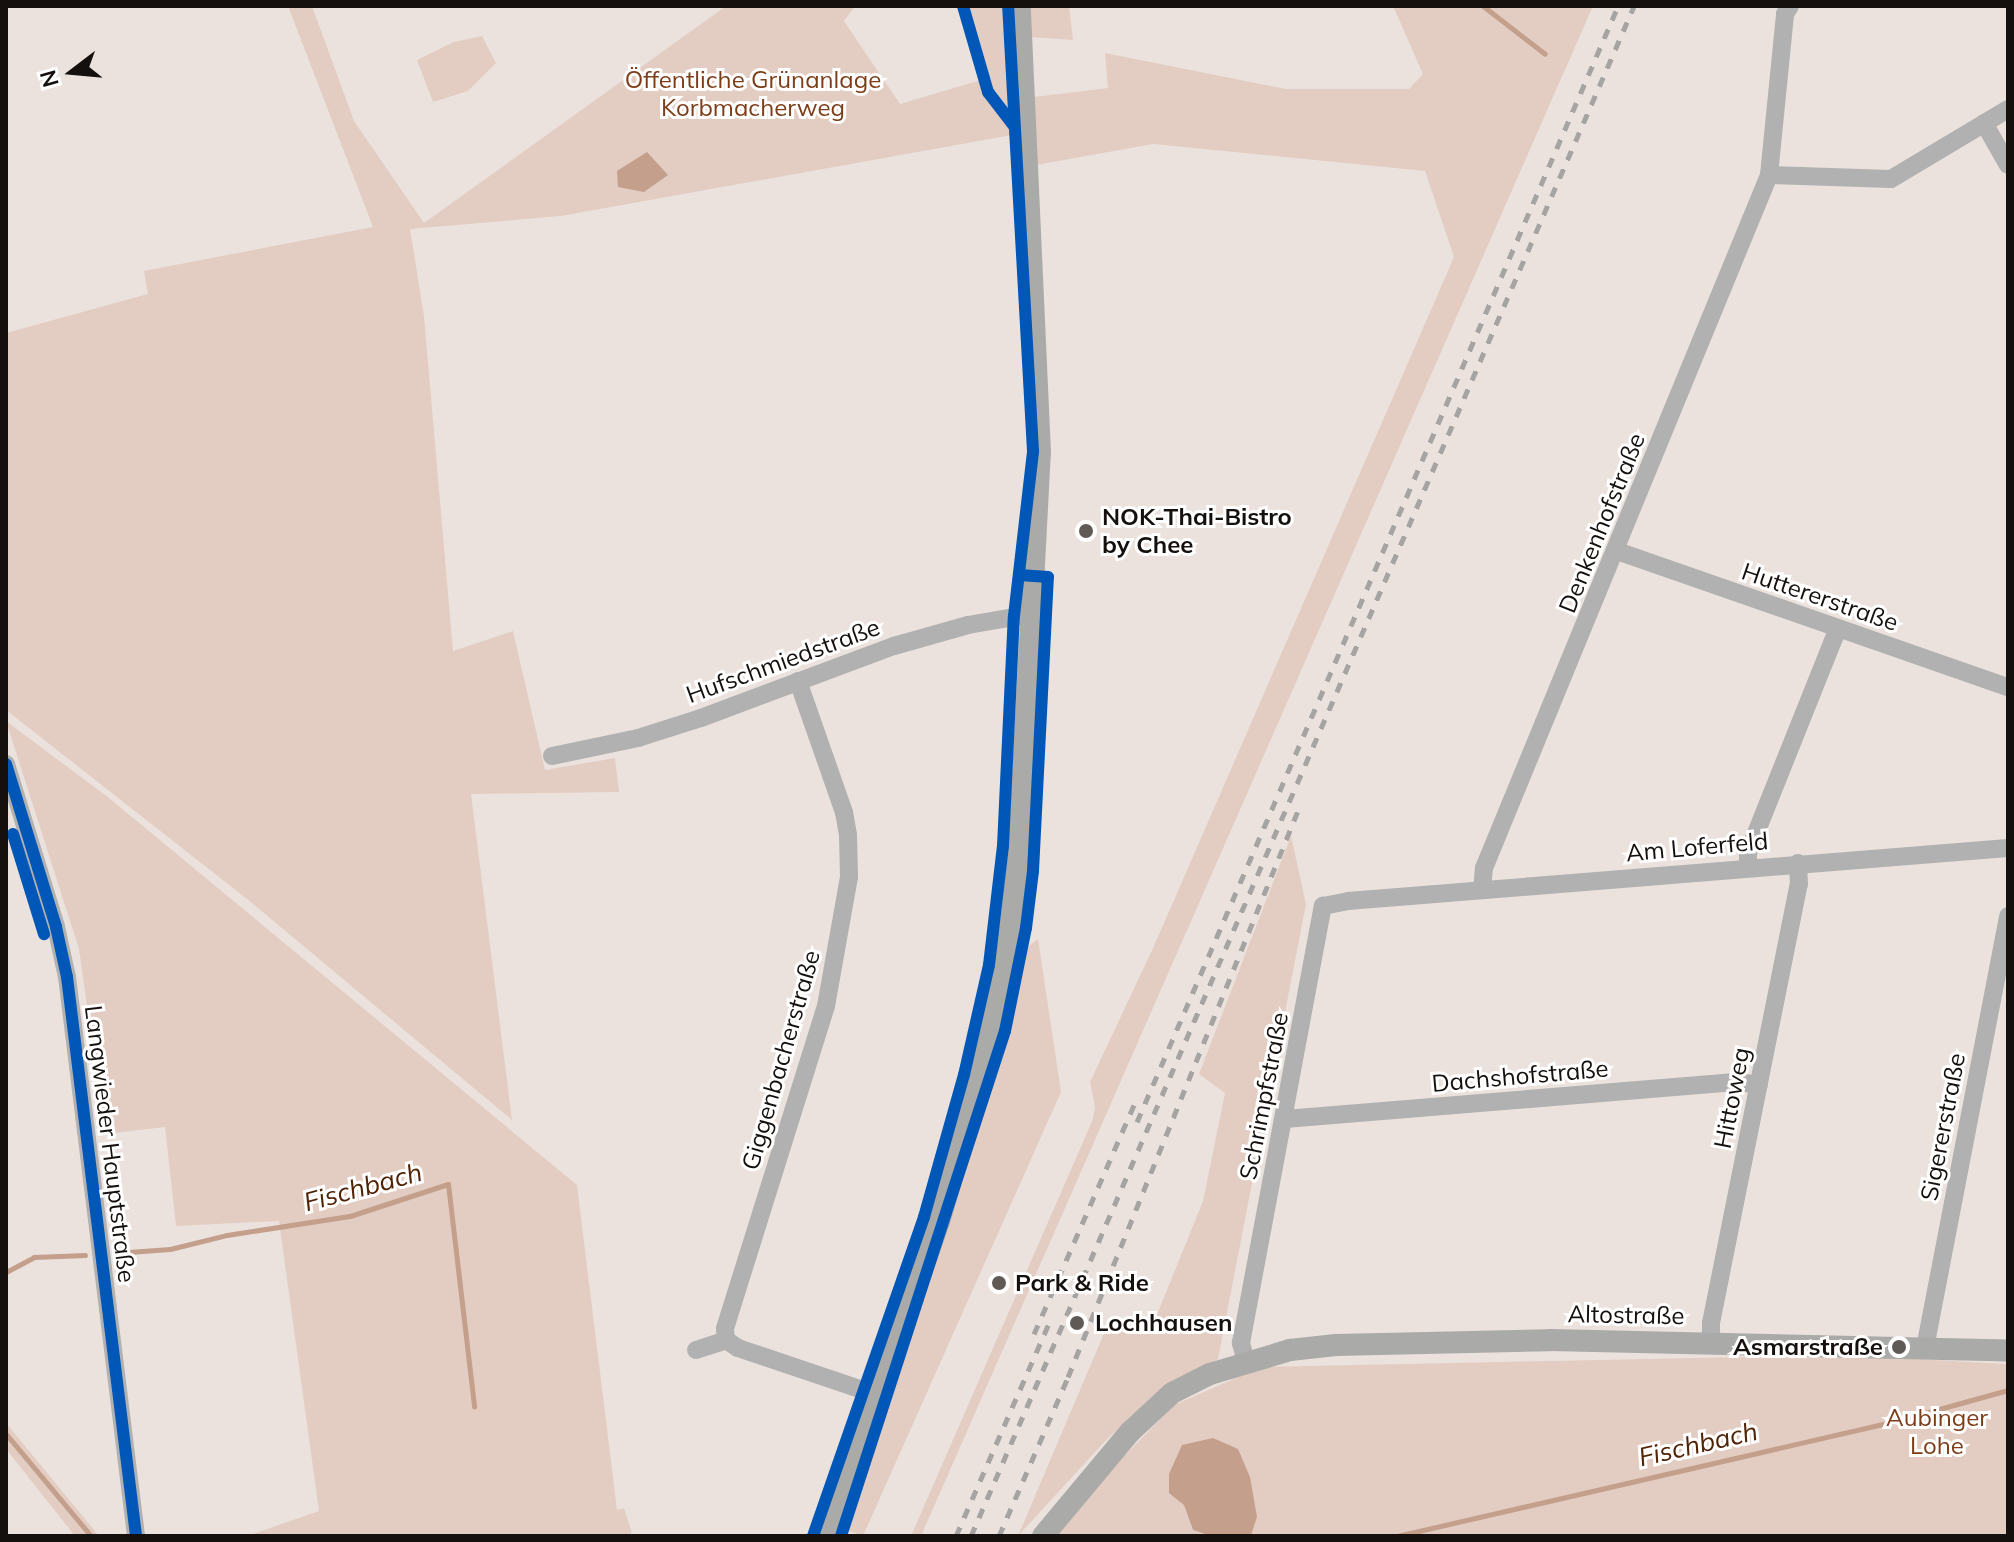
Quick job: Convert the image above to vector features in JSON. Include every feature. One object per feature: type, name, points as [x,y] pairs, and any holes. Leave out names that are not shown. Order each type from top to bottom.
[{"type":"main road","points":[[830,1536],[939,1222],[980,1080],[1002,981],[1019,851],[1040,453],[1020,6]]},
{"type":"main road","name":"Altostraße","points":[[1043,1536],[1120,1442],[1172,1393],[1246,1361],[1290,1350],[1336,1345],[1550,1340],[2008,1350]]},
{"type":"street","name":"Denkenhofstraße","points":[[1482,890],[1484,868],[1617,551],[1769,175],[1785,14],[1790,6]]},
{"type":"street","points":[[1769,175],[1891,179],[2008,109]]},
{"type":"street","points":[[1984,123],[2008,165]]},
{"type":"street","name":"Huttererstraße","points":[[1617,551],[2008,687]]},
{"type":"street","name":"Hufschmiedstraße","points":[[552,756],[650,734],[894,646],[968,625],[1031,614]]},
{"type":"street","points":[[1748,867],[1748,853],[1838,628]]},
{"type":"street","name":"Giggenbacherstraße","points":[[726,1340],[725,1329],[826,1006],[849,877],[844,812],[798,681]]},
{"type":"street","name":"Langwieder Hauptstraße","points":[[6,764],[56,927],[67,977],[136,1536]]},
{"type":"street","name":"Am Loferfeld","points":[[1391,898],[2008,848]]},
{"type":"street","name":"Hittoweg","points":[[1711,1342],[1711,1323],[1799,884],[1798,863]]},
{"type":"street","name":"Schrimpfstraße","points":[[1246,1361],[1241,1343],[1323,906],[1391,898]]},
{"type":"street","name":"Sigererstraße","points":[[1925,1348],[2008,916]]},
{"type":"street","name":"Dachshofstraße","points":[[1285,1119],[1738,1082],[1759,1085]]},
{"type":"street","points":[[696,1350],[726,1340],[738,1348],[878,1395]]},
{"type":"green space","name":"Öffentliche Grünanlage Korbmacherweg","points":[[288,6],[312,6],[354,121],[424,223],[726,6],[855,6],[844,21],[900,104],[981,80],[959,6],[1004,6],[1012,135],[561,216],[410,229],[424,316],[453,651],[513,631],[545,770],[615,758],[619,792],[471,794],[512,1120],[247,899],[6,710],[6,333],[148,294],[144,271],[373,227]]},
{"type":"green space","points":[[1029,6],[1069,6],[1073,40],[1030,37]]},
{"type":"green space","points":[[1393,6],[1593,6],[921,1536],[911,1536],[1093,1119],[1095,1107],[1090,1082],[1154,946],[1454,257],[1425,171],[1153,144],[1036,165],[1034,97],[1108,88],[1105,53],[1286,89],[1409,89],[1423,74]]},
{"type":"green space","points":[[482,36],[496,63],[468,91],[433,102],[417,60],[454,42]]},
{"type":"green space","points":[[6,721],[109,798],[577,1185],[617,1510],[624,1508],[632,1533],[620,1536],[247,1536],[319,1511],[279,1221],[176,1226],[165,1127],[105,1134],[79,949]]},
{"type":"green space","points":[[1291,836],[1306,904],[1218,1359],[1166,1388],[1108,1438],[1018,1536],[1111,1317],[1150,1332],[1203,1201],[1225,1093],[1199,1074]]},
{"type":"green space","points":[[1038,939],[1061,1092],[863,1536],[849,1531],[847,1525],[1009,1032],[1025,949]]},
{"type":"green space","name":"Aubinger Lohe","points":[[1838,1355],[2008,1364],[2008,1536],[1240,1536],[1251,1535],[1184,1505],[1193,1530],[1211,1536],[1055,1536],[1098,1483],[1174,1405],[1261,1367]]},
{"type":"green space","points":[[6,1423],[99,1536],[75,1536],[6,1449]]},
{"type":"shaded area","points":[[647,152],[668,175],[644,192],[618,187],[617,171]]},
{"type":"shaded area","points":[[1213,1438],[1238,1449],[1250,1477],[1257,1517],[1251,1535],[1211,1536],[1193,1530],[1184,1505],[1169,1493],[1169,1474],[1182,1445]]},
{"type":"waterway","points":[[1483,6],[1545,54]]},
{"type":"waterway","name":"Fischbach","points":[[115,1253],[170,1249],[227,1235],[350,1216],[448,1184],[474,1406]]},
{"type":"waterway","points":[[6,1272],[34,1257],[85,1255]]},
{"type":"waterway","name":"Fischbach","points":[[1397,1536],[1896,1421],[2008,1390]]},
{"type":"waterway","name":"Fischbach","points":[[6,1434],[91,1536]]},
{"type":"railway","points":[[1137,1122],[1618,6]]},
{"type":"railway","points":[[971,1536],[1634,6]]},
{"type":"railway","points":[[999,1536],[1068,1377],[1299,808]]},
{"type":"railway","points":[[1034,1334],[1135,1103]]},
{"type":"railway","points":[[956,1536],[1049,1323]]},
{"type":"cycle path","points":[[963,6],[988,92],[1014,126]]},
{"type":"cycle path","points":[[813,1536],[924,1217],[964,1075],[989,965],[1003,846],[1014,616],[1033,451],[1008,6]]},
{"type":"cycle path","points":[[841,1536],[1005,1031],[1026,928],[1033,871],[1048,577],[1019,575]]},
{"type":"cycle path","points":[[6,764],[56,927],[67,977],[136,1536]]},
{"type":"cycle path","points":[[13,834],[44,934]]},
{"type":"place","name":"NOK-Thai-Bistro by Chee","points":[[1086,531]]},
{"type":"place","name":"Park & Ride","points":[[999,1283]]},
{"type":"place","name":"Lochhausen","points":[[1077,1323]]},
{"type":"place","name":"Asmarstraße","points":[[1899,1347]]}]
